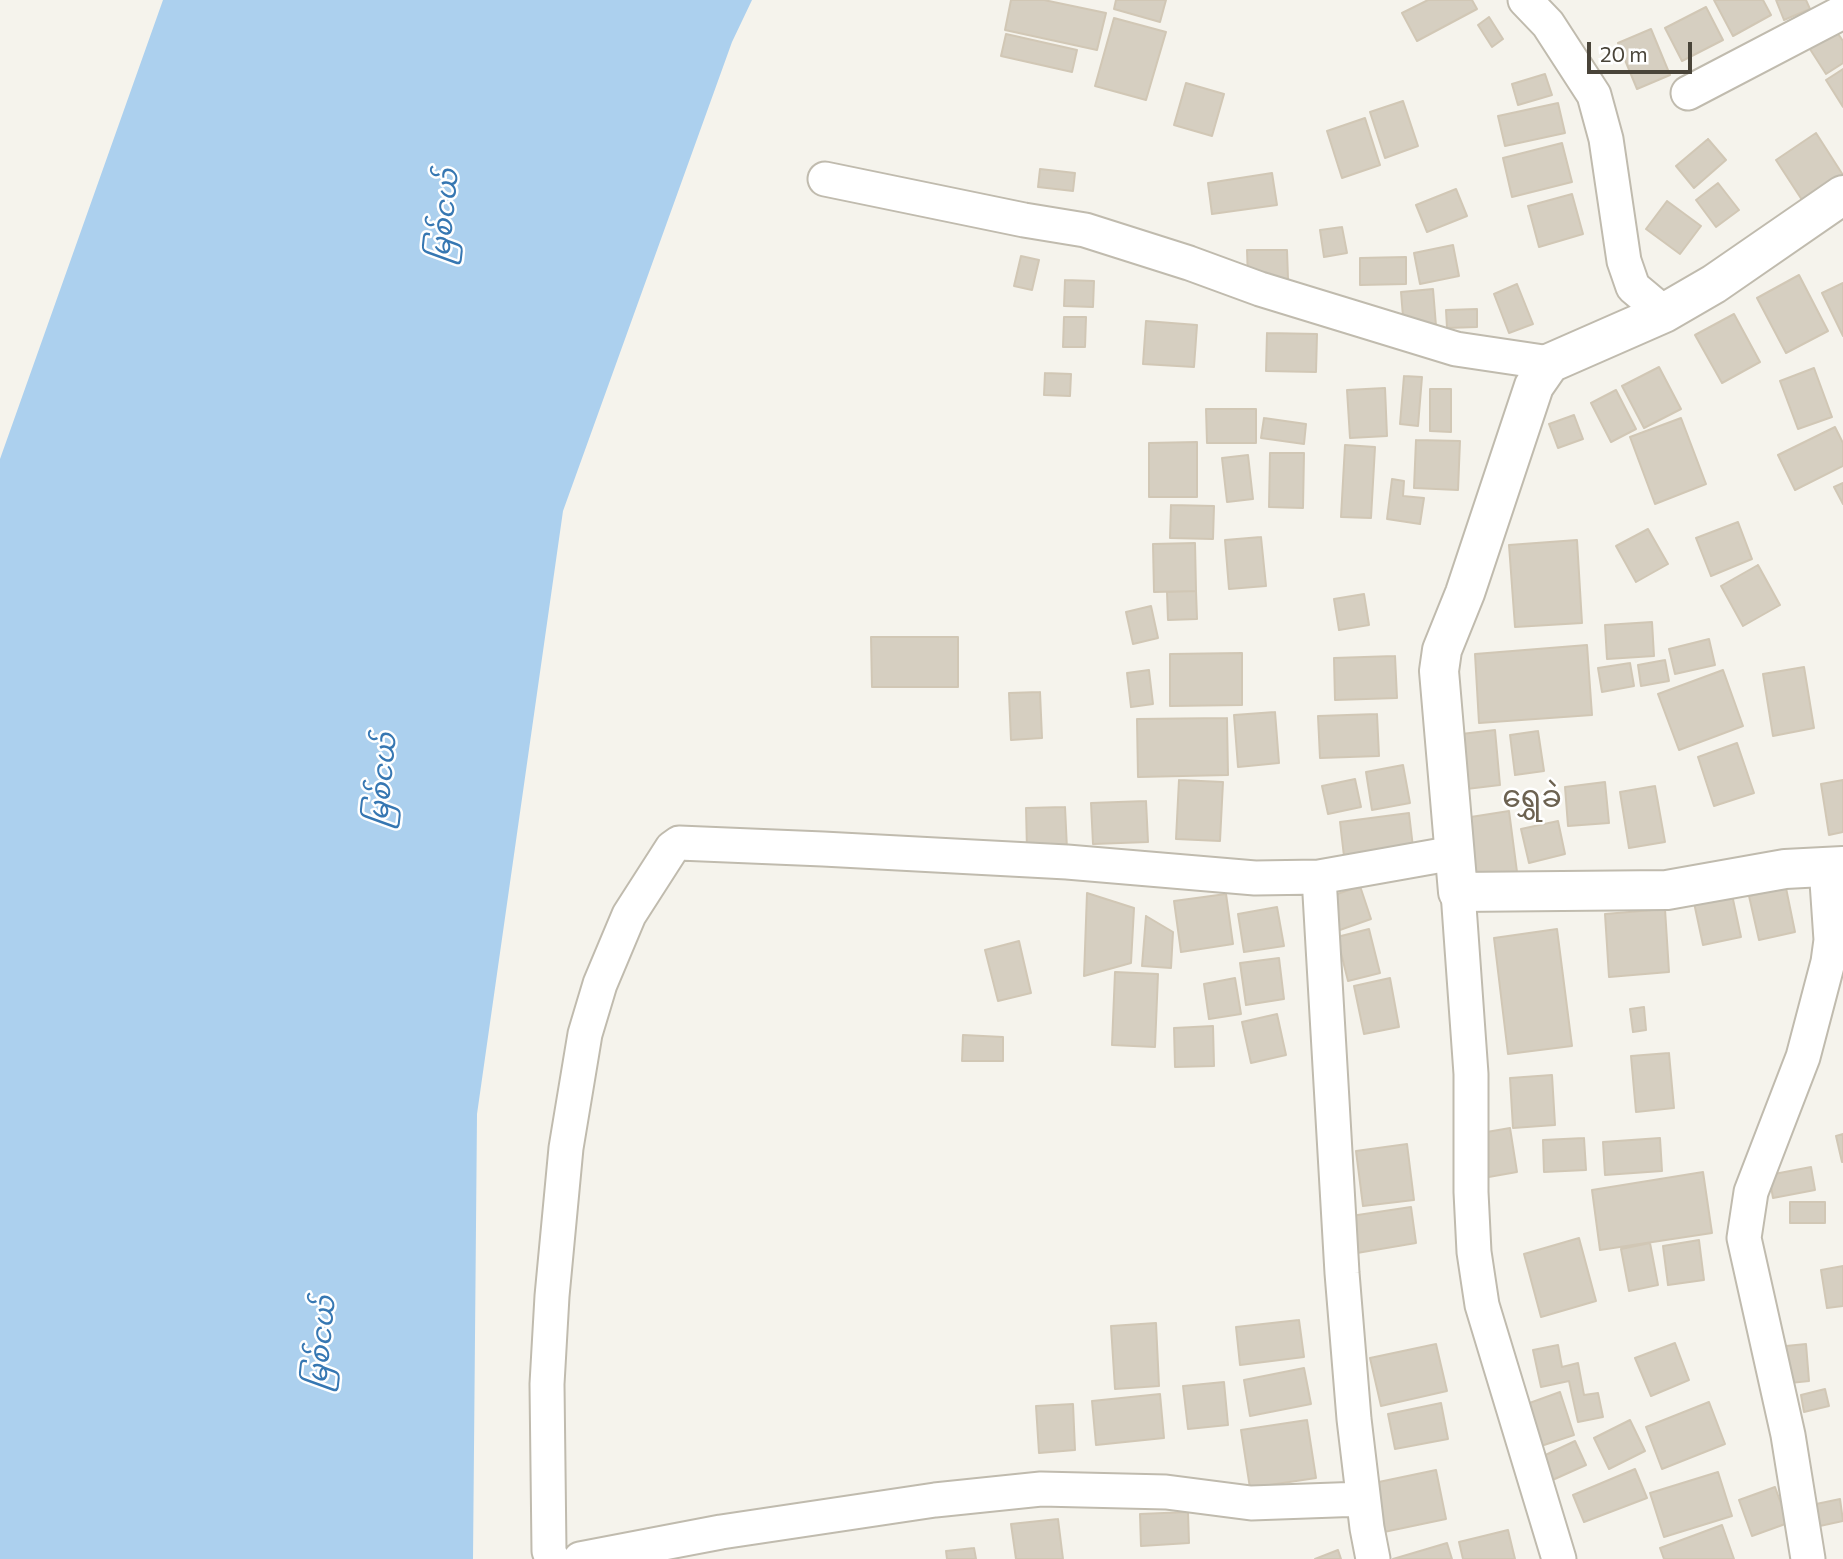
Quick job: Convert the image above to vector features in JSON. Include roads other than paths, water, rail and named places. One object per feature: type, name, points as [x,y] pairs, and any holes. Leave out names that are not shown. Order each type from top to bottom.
[{"type":"street","points":[[1525,0],[1548,24],[1594,95],[1606,139],[1624,261],[1633,287],[1664,313]]},
{"type":"street","points":[[1688,93],[1843,12]]},
{"type":"street","points":[[825,179],[1085,230],[1189,262],[1260,289],[1456,349],[1550,363]]},
{"type":"street","points":[[1559,1559],[1482,1305],[1474,1252],[1471,1074],[1439,671],[1442,650],[1465,593],[1534,386],[1550,363],[1664,313],[1714,284],[1843,195]]},
{"type":"street","points":[[552,1559],[549,1551],[547,1384],[552,1296],[566,1148],[585,1034],[600,984],[629,915],[672,848],[679,843],[822,849],[1067,862],[1255,878],[1319,877],[1454,853]]},
{"type":"street","points":[[1458,892],[1667,890],[1785,869],[1834,866],[1828,962],[1803,1057],[1751,1192],[1744,1238],[1788,1435],[1808,1559]]},
{"type":"street","points":[[1319,877],[1342,1273],[1363,1499],[1373,1559]]},
{"type":"street","points":[[580,1559],[734,1530],[935,1500],[1041,1489],[1166,1492],[1251,1503],[1363,1499]]},
{"type":"water","name":"မြစ်ငယ်","points":[[163,0],[752,0],[732,42],[563,511],[477,1114],[473,1559],[0,1559],[0,459]]},
{"type":"district","name":"ရွှေခဲ","points":[[1532,797]]}]
